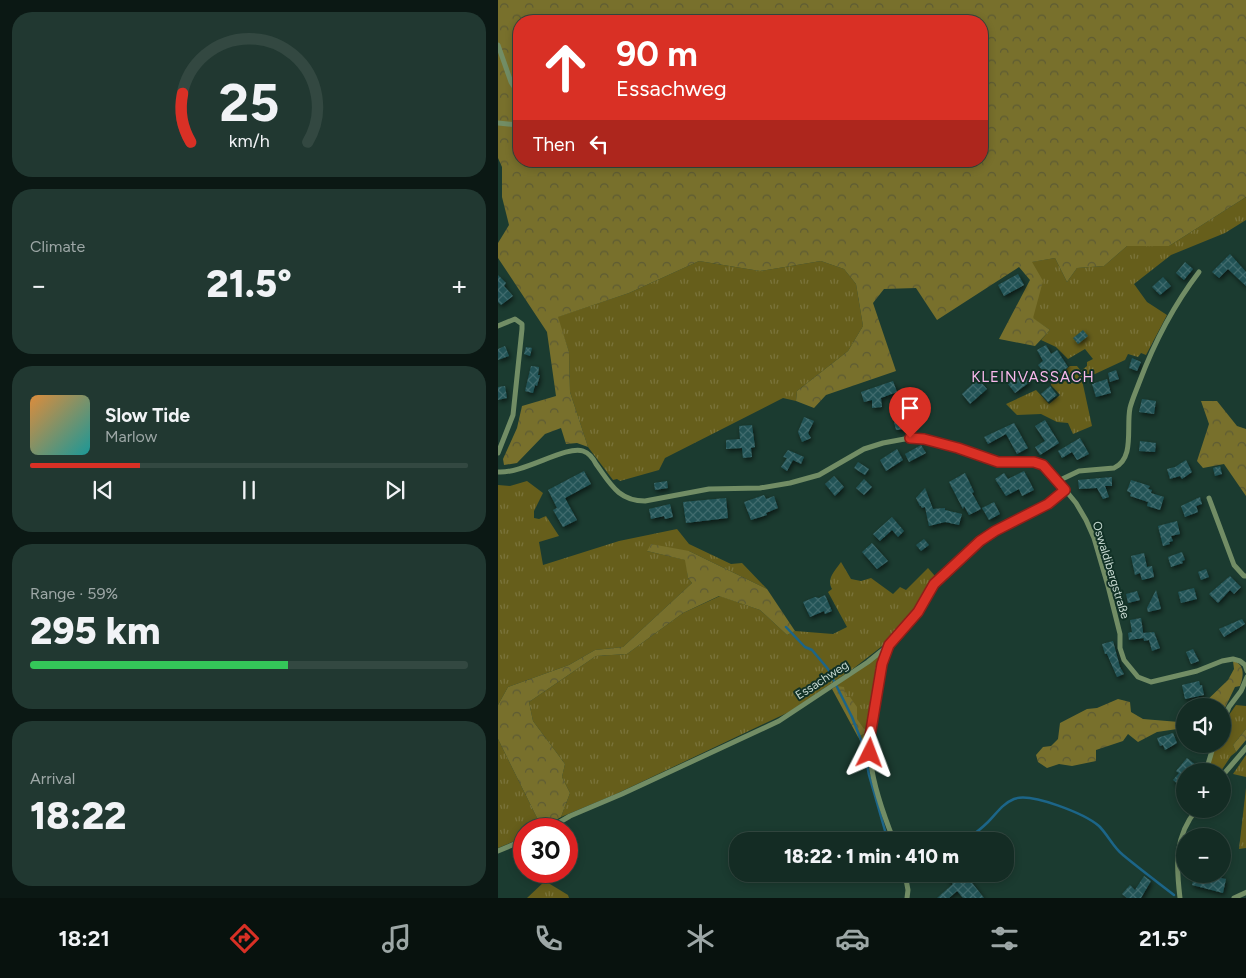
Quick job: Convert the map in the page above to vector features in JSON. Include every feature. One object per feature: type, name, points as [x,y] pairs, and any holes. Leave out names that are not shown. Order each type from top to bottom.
[{"type":"street","points":[[498,45],[513,85]]},
{"type":"street","points":[[498,123],[513,124]]},
{"type":"street","points":[[1058,482],[1079,471],[1114,468],[1124,460],[1128,444],[1130,409],[1149,355],[1181,296],[1198,272]]},
{"type":"street","points":[[498,326],[515,320],[522,324],[514,409],[509,428],[498,453]]},
{"type":"street","name":"Oswaldibergstraße","points":[[498,472],[520,470],[570,451],[582,450],[590,455],[616,491],[636,501],[645,501],[709,489],[760,488],[790,483],[819,474],[864,449],[910,438],[924,439],[958,448],[998,462],[1034,462],[1043,465],[1076,503],[1086,520],[1094,538],[1120,634],[1120,648],[1124,660],[1138,677],[1151,682],[1197,671],[1222,661],[1233,659],[1245,665],[1246,670]]},
{"type":"street","name":"Essachweg","points":[[567,818],[779,721],[868,662],[889,645],[918,612],[940,577],[980,541],[995,531],[1048,504],[1065,490]]},
{"type":"street","points":[[1210,498],[1234,565],[1246,576]]},
{"type":"street","points":[[889,645],[882,664],[870,736],[870,753],[891,832]]},
{"type":"street","points":[[1231,704],[1241,691],[1246,677]]},
{"type":"street","points":[[1231,765],[1246,747]]},
{"type":"street","points":[[1180,898],[1176,864],[1181,838],[1192,818]]},
{"type":"street","points":[[498,852],[513,845]]},
{"type":"street","points":[[906,882],[908,890],[906,898]]},
{"type":"street","points":[[1234,898],[1246,892]]},
{"type":"green space","points":[[498,0],[1246,0],[1246,197],[1169,246],[1127,246],[1104,266],[1077,268],[1067,282],[1055,258],[1032,262],[1043,281],[1033,318],[1050,330],[1035,346],[999,339],[1030,280],[1019,267],[937,320],[916,288],[884,289],[873,303],[896,371],[826,395],[814,408],[796,401],[797,391],[848,351],[863,326],[856,284],[844,269],[821,261],[760,271],[699,261],[629,293],[558,317],[569,352],[570,392],[588,447],[577,443],[566,444],[561,428],[545,434],[517,463],[504,465],[503,459],[517,428],[522,406],[556,396],[547,332],[498,258],[498,243],[509,225],[502,197],[502,167],[498,158]]},
{"type":"green space","points":[[1246,197],[1246,220],[1225,233],[1171,255],[1134,284],[1147,302],[1167,315],[1146,355],[1141,353],[1138,357],[1128,354],[1125,360],[1082,380],[1092,426],[1073,434],[1068,423],[1057,422],[1041,414],[1017,415],[1006,404],[1036,390],[1049,404],[1060,395],[1051,385],[1052,381],[1070,366],[1077,366],[1081,371],[1087,366],[1087,362],[1093,359],[1085,349],[1068,359],[1056,347],[1041,340],[1050,330],[1032,318],[1042,281],[1031,262],[1055,258],[1067,282],[1077,268],[1104,266],[1127,246],[1169,246]]},
{"type":"green space","points":[[699,261],[760,271],[821,261],[844,269],[856,284],[863,326],[848,351],[797,391],[796,401],[783,398],[665,458],[659,470],[620,481],[617,479],[613,480],[588,447],[570,392],[569,352],[557,317],[629,293]]},
{"type":"green space","points":[[1201,401],[1217,401],[1237,426],[1246,429],[1246,496],[1224,464],[1203,468],[1197,461],[1209,424]]},
{"type":"green space","points":[[527,481],[543,493],[534,511],[534,518],[539,519],[546,516],[559,536],[539,542],[543,565],[619,541],[677,529],[689,544],[731,564],[742,563],[767,589],[689,551],[647,551],[686,560],[688,578],[692,583],[623,647],[595,650],[569,665],[508,687],[498,705],[498,485],[510,486]]},
{"type":"green space","points":[[651,544],[689,551],[767,589],[795,631],[787,635],[760,610],[719,596],[683,613],[627,654],[596,656],[529,702],[533,721],[565,764],[562,777],[570,793],[561,817],[537,818],[498,739],[498,705],[508,687],[569,665],[595,650],[623,647],[692,583],[688,578],[685,560],[647,551]]},
{"type":"green space","points":[[841,562],[851,579],[861,581],[871,578],[893,594],[900,587],[906,590],[928,568],[935,576],[925,596],[890,640],[854,668],[789,712],[616,794],[561,817],[570,793],[562,777],[565,764],[533,721],[529,702],[596,656],[627,654],[683,613],[720,596],[760,610],[787,635],[795,631],[833,634],[847,627],[828,592],[832,589],[830,582],[832,575]]},
{"type":"green space","points":[[883,651],[866,747],[864,748],[858,737],[864,734],[846,697],[836,686]]},
{"type":"green space","points":[[1233,661],[1242,668],[1240,686],[1235,687],[1230,698],[1209,698],[1228,680],[1234,669]]},
{"type":"green space","points":[[836,686],[844,687],[846,697],[850,697],[857,707],[857,719],[864,729],[864,734],[858,737],[832,689]]},
{"type":"green space","points":[[1118,699],[1130,702],[1131,712],[1143,719],[1176,722],[1176,729],[1157,732],[1138,742],[1128,734],[1123,741],[1096,750],[1096,761],[1072,766],[1059,764],[1047,768],[1038,762],[1036,755],[1043,747],[1051,746],[1058,739],[1060,723],[1087,709],[1097,708]]},
{"type":"green space","points":[[1236,705],[1246,706],[1246,729],[1233,745],[1236,752],[1226,763],[1209,763],[1212,753],[1231,753],[1231,712]]},
{"type":"green space","points":[[1246,729],[1246,740],[1236,752],[1233,745]]},
{"type":"green space","points":[[498,739],[537,818],[513,818],[513,842],[498,848]]},
{"type":"green space","points":[[1246,755],[1246,777],[1233,774]]},
{"type":"green space","points":[[1246,788],[1246,848],[1239,849]]},
{"type":"green space","points":[[543,883],[548,883],[568,895],[569,898],[527,898]]},
{"type":"building","points":[[1230,254],[1247,273],[1247,287],[1228,269],[1219,278],[1212,272]]},
{"type":"building","points":[[1185,262],[1193,269],[1184,280],[1176,273]]},
{"type":"building","points":[[1018,274],[1024,285],[1004,296],[998,285]]},
{"type":"building","points":[[498,275],[506,283],[504,286],[513,296],[501,305],[498,302]]},
{"type":"building","points":[[1163,277],[1171,286],[1160,295],[1152,287]]},
{"type":"building","points":[[1083,330],[1088,336],[1078,344],[1073,338]]},
{"type":"building","points":[[1046,345],[1051,354],[1057,350],[1068,367],[1051,381],[1038,365],[1043,361],[1037,350]]},
{"type":"building","points":[[505,346],[509,356],[498,360],[498,349]]},
{"type":"building","points":[[526,347],[532,348],[530,356],[524,354]]},
{"type":"building","points":[[1132,358],[1141,362],[1137,371],[1129,368]]},
{"type":"building","points":[[531,366],[539,367],[538,375],[540,375],[533,393],[525,391]]},
{"type":"building","points":[[1116,370],[1119,379],[1110,382],[1108,373]]},
{"type":"building","points":[[1023,373],[1030,382],[1015,393],[1008,384]]},
{"type":"building","points":[[978,379],[987,389],[970,404],[962,394]]},
{"type":"building","points":[[1107,379],[1111,393],[1096,397],[1092,384]]},
{"type":"building","points":[[893,381],[897,392],[881,398],[882,407],[872,408],[872,400],[864,402],[861,392]]},
{"type":"building","points":[[505,386],[507,398],[498,400],[498,387]]},
{"type":"building","points":[[1050,386],[1057,395],[1048,402],[1041,394]]},
{"type":"building","points":[[1142,399],[1156,401],[1154,414],[1139,412]]},
{"type":"building","points":[[907,410],[916,420],[907,429],[896,430],[893,417],[901,415]]},
{"type":"building","points":[[804,417],[814,421],[808,433],[811,438],[802,442],[798,432]]},
{"type":"building","points":[[1045,420],[1059,443],[1040,455],[1035,447],[1045,441],[1035,426]]},
{"type":"building","points":[[1014,423],[1028,448],[1017,454],[1006,434],[988,444],[984,437]]},
{"type":"building","points":[[752,425],[755,447],[751,448],[752,457],[743,458],[742,448],[726,449],[726,440],[740,439],[739,426]]},
{"type":"building","points":[[1080,438],[1089,454],[1077,460],[1072,452],[1062,458],[1058,451]]},
{"type":"building","points":[[1140,441],[1156,443],[1155,452],[1139,451]]},
{"type":"building","points":[[921,445],[926,453],[909,462],[905,454]]},
{"type":"building","points":[[897,449],[903,460],[886,471],[880,460]]},
{"type":"building","points":[[788,450],[804,457],[801,464],[793,460],[787,471],[781,467],[787,458],[783,457]]},
{"type":"building","points":[[1186,460],[1192,472],[1182,479],[1180,476],[1170,479],[1167,469],[1175,467]]},
{"type":"building","points":[[858,462],[869,469],[865,475],[854,468]]},
{"type":"building","points":[[1220,466],[1222,474],[1215,476],[1213,468]]},
{"type":"building","points":[[584,471],[591,484],[565,498],[577,520],[563,527],[553,510],[557,508],[548,490]]},
{"type":"building","points":[[1024,471],[1034,490],[1022,496],[1019,489],[1006,496],[995,479],[1004,473],[1008,479]]},
{"type":"building","points":[[965,473],[974,492],[972,493],[981,509],[969,515],[964,506],[963,509],[949,482]]},
{"type":"building","points":[[834,476],[844,487],[835,496],[825,484]]},
{"type":"building","points":[[1112,477],[1112,486],[1105,486],[1109,497],[1103,499],[1097,488],[1079,489],[1078,480]]},
{"type":"building","points":[[864,479],[872,487],[864,495],[856,488]]},
{"type":"building","points":[[1131,480],[1150,486],[1148,489],[1152,490],[1151,493],[1164,497],[1160,510],[1147,506],[1148,502],[1130,496],[1131,493],[1127,491]]},
{"type":"building","points":[[667,481],[668,488],[655,490],[654,483]]},
{"type":"building","points":[[925,488],[933,509],[945,508],[945,510],[962,514],[959,525],[945,522],[929,526],[925,507],[922,508],[920,506],[916,498]]},
{"type":"building","points":[[764,495],[766,499],[774,496],[778,508],[766,513],[767,515],[751,520],[744,502]]},
{"type":"building","points":[[1200,497],[1202,504],[1196,506],[1198,512],[1185,517],[1181,506]]},
{"type":"building","points":[[726,498],[728,518],[686,523],[683,502]]},
{"type":"building","points":[[994,502],[1000,514],[989,520],[982,508]]},
{"type":"building","points":[[670,504],[673,517],[665,519],[664,516],[651,519],[649,509]]},
{"type":"building","points":[[892,517],[904,531],[898,537],[892,530],[880,541],[873,534]]},
{"type":"building","points":[[1177,521],[1180,534],[1171,536],[1173,541],[1163,546],[1158,526]]},
{"type":"building","points":[[924,539],[929,545],[921,551],[916,545]]},
{"type":"building","points":[[872,543],[888,561],[877,569],[862,552]]},
{"type":"building","points":[[1182,552],[1185,560],[1182,561],[1183,563],[1171,567],[1168,557]]},
{"type":"building","points":[[1144,553],[1147,567],[1152,566],[1154,577],[1142,580],[1140,573],[1135,575],[1131,556]]},
{"type":"building","points":[[1206,569],[1209,577],[1201,580],[1198,572]]},
{"type":"building","points":[[1230,576],[1241,587],[1234,594],[1230,590],[1218,603],[1209,594]]},
{"type":"building","points":[[1194,588],[1197,599],[1181,603],[1178,592]]},
{"type":"building","points":[[1156,590],[1161,609],[1148,612],[1147,608]]},
{"type":"building","points":[[1137,591],[1140,600],[1128,603],[1126,594]]},
{"type":"building","points":[[825,595],[832,611],[825,614],[824,611],[810,617],[803,602]]},
{"type":"building","points":[[1141,618],[1144,638],[1129,640],[1128,633],[1132,632],[1130,620]]},
{"type":"building","points":[[1242,619],[1245,624],[1224,637],[1219,629]]},
{"type":"building","points":[[1154,632],[1160,648],[1152,651],[1149,640],[1144,641],[1143,633]]},
{"type":"building","points":[[1113,641],[1120,667],[1124,674],[1117,677],[1102,644]]},
{"type":"building","points":[[1193,649],[1199,661],[1191,664],[1186,652]]},
{"type":"building","points":[[1199,681],[1204,695],[1185,698],[1182,685]]},
{"type":"building","points":[[1173,733],[1176,744],[1165,750],[1163,745],[1160,746],[1157,738]]},
{"type":"building","points":[[1187,758],[1193,763],[1183,763]]},
{"type":"building","points":[[1144,876],[1151,881],[1141,898],[1127,898],[1122,894],[1130,885],[1135,890]]},
{"type":"building","points":[[951,882],[971,882],[984,898],[963,898],[957,891],[949,898],[937,898],[953,884]]},
{"type":"building","points":[[1193,883],[1225,883],[1223,893],[1192,885]]},
{"type":"waterway","points":[[786,627],[805,647],[812,650],[828,669],[852,717],[863,745],[869,775],[885,832]]},
{"type":"waterway","points":[[976,832],[1003,806],[1014,799],[1032,799],[1058,805],[1099,826],[1119,852],[1174,895]]},
{"type":"district","name":"KLEINVASSACH","points":[[1033,377]]},
{"type":"route","points":[[870,753],[870,736],[882,664],[889,645],[918,612],[934,584],[980,541],[995,531],[1041,509],[1065,490],[1043,465],[1034,462],[998,462],[958,448],[924,439],[910,438]]}]
